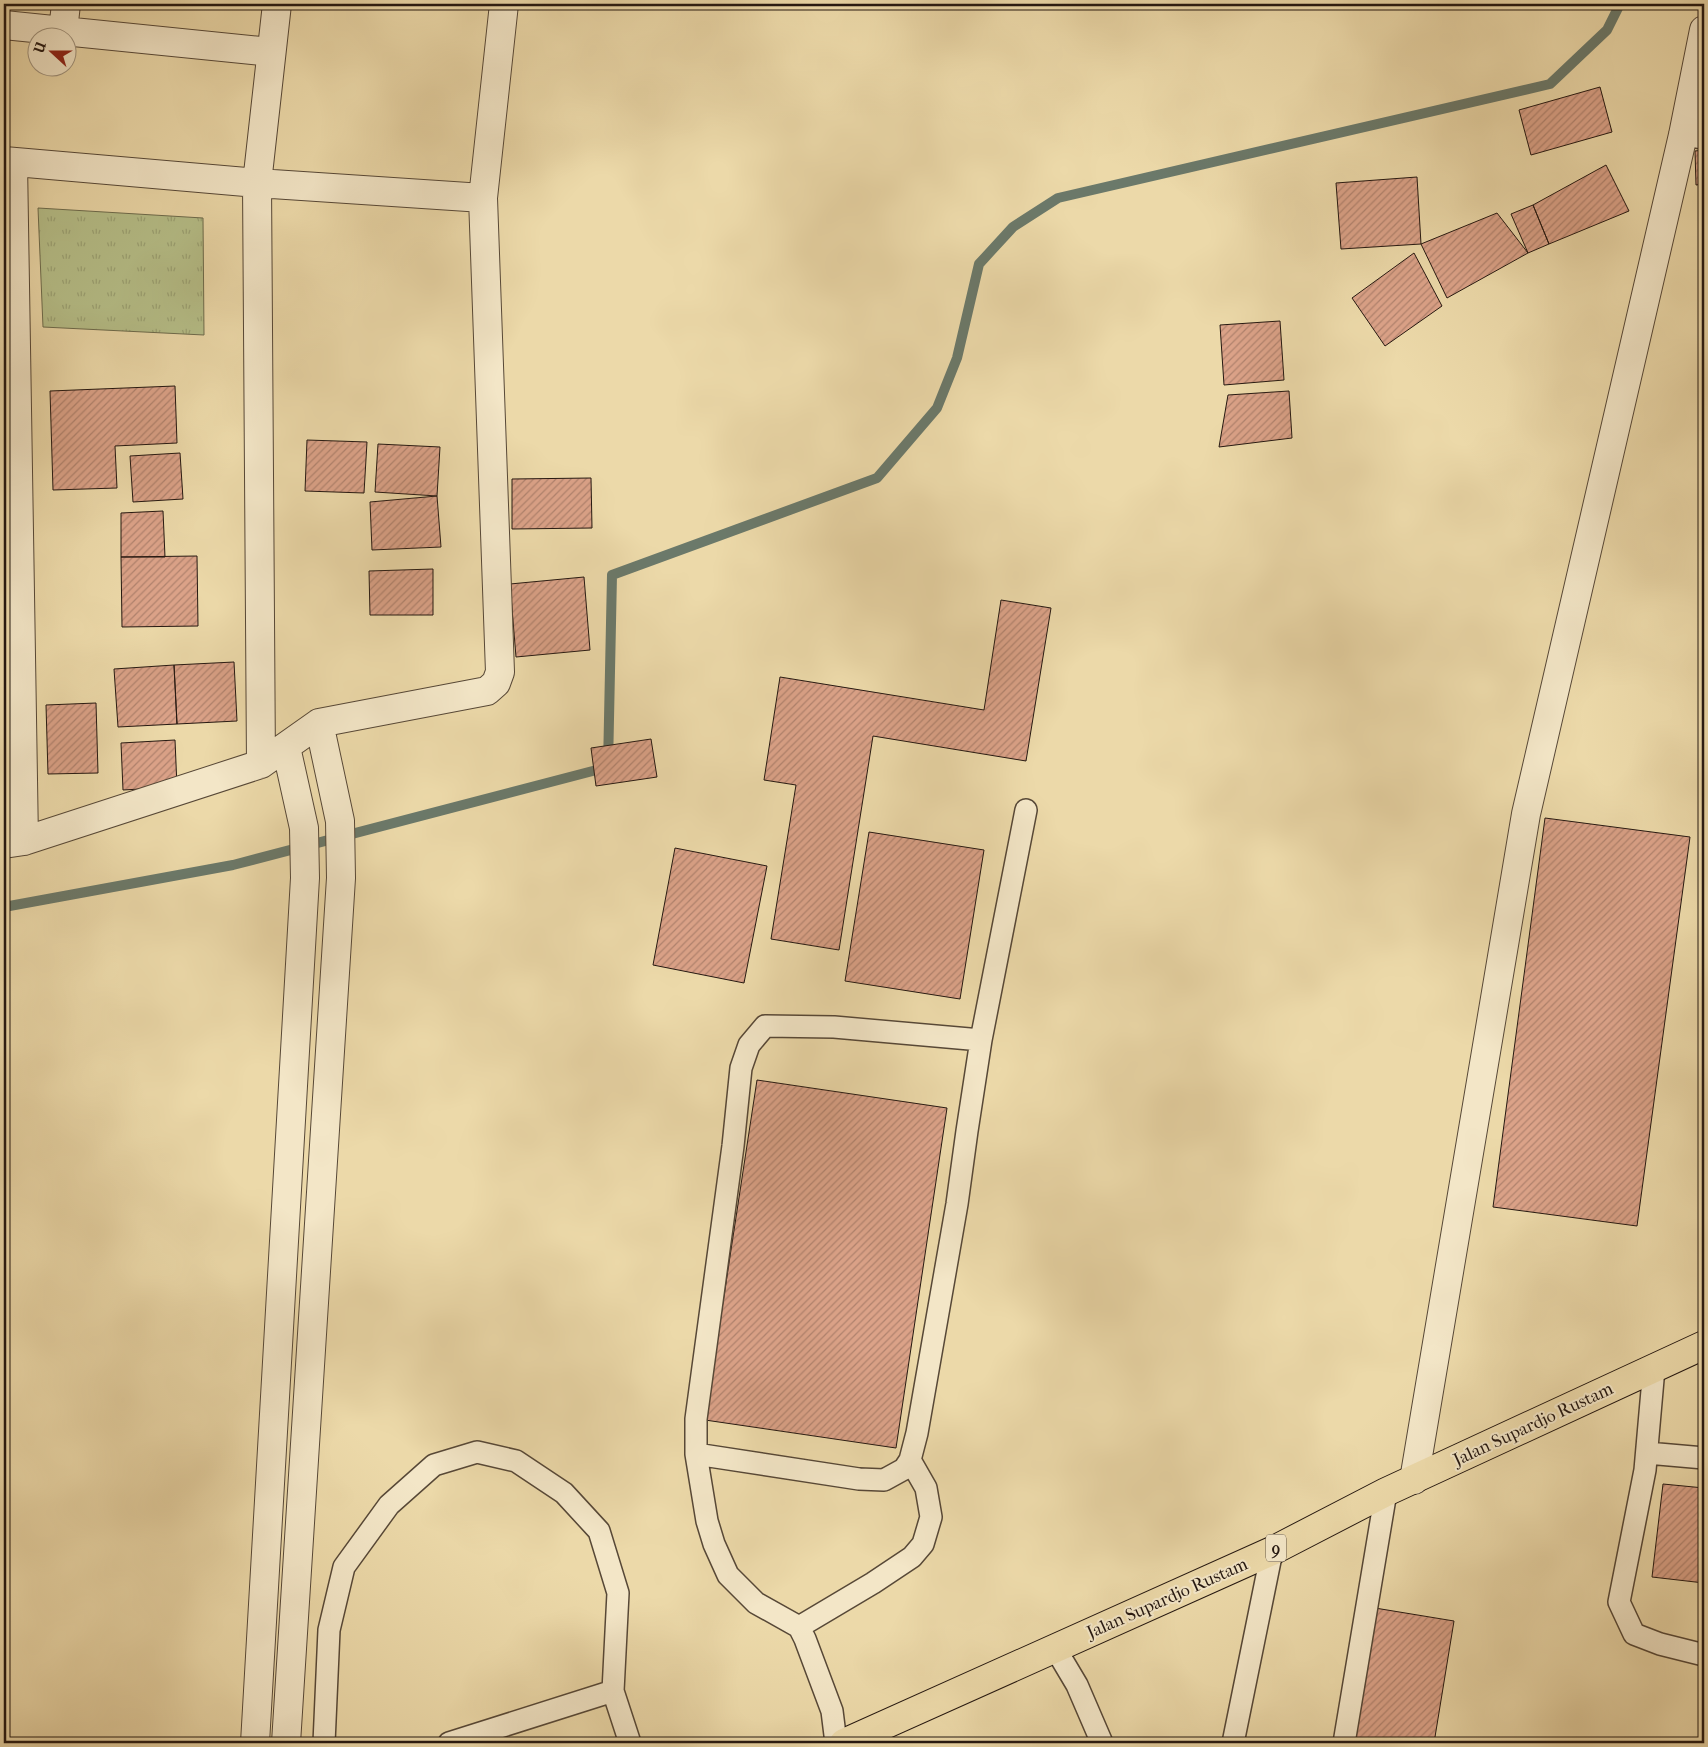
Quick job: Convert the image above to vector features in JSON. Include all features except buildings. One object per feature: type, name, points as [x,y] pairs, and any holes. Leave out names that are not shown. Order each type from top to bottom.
[{"type":"highway","name":"Jalan Supardjo Rustam","points":[[844,1743],[1272,1550],[1386,1492],[1704,1345]]},
{"type":"street","points":[[63,28],[66,4]]},
{"type":"street","points":[[261,764],[257,183],[277,4]]},
{"type":"street","points":[[483,198],[257,183],[8,162],[14,842],[261,764],[319,723],[455,696],[478,694],[486,691],[496,683],[500,672],[483,198],[504,4]]},
{"type":"street","points":[[4,25],[34,28]]},
{"type":"street","points":[[1414,1480],[1526,814],[1694,136],[1704,30]]},
{"type":"street","points":[[78,33],[272,52]]},
{"type":"street","points":[[286,1743],[341,878],[340,821],[319,723]]},
{"type":"street","points":[[255,1743],[305,878],[304,828],[286,747]]},
{"type":"lane","points":[[696,1454],[859,1479],[884,1480],[904,1469],[910,1460],[917,1433],[956,1214],[981,1040],[1026,810]]},
{"type":"lane","points":[[836,1743],[832,1711],[805,1638],[798,1627],[756,1603],[728,1575],[706,1521],[696,1454],[696,1419],[733,1146],[740,1068],[749,1045],[765,1026],[834,1027],[981,1040]]},
{"type":"lane","points":[[1654,1368],[1645,1470],[1619,1602],[1634,1634],[1660,1644],[1704,1655]]},
{"type":"lane","points":[[324,1743],[329,1630],[344,1567],[388,1505],[434,1464],[477,1452],[516,1461],[524,1466],[564,1493],[599,1531],[618,1593],[613,1691],[630,1743]]},
{"type":"lane","points":[[1647,1453],[1704,1458]]},
{"type":"lane","points":[[798,1627],[873,1583],[912,1557],[923,1544],[931,1518],[926,1488],[910,1460]]},
{"type":"lane","points":[[1344,1743],[1386,1492]]},
{"type":"lane","points":[[1234,1743],[1272,1550]]},
{"type":"lane","points":[[1055,1648],[1078,1685],[1102,1743]]},
{"type":"lane","points":[[449,1743],[613,1691]]},
{"type":"green space","points":[[38,208],[203,218],[204,335],[43,327]]},
{"type":"waterway","points":[[4,907],[233,865],[608,767],[612,575],[877,478],[937,408],[957,358],[979,264],[1013,227],[1058,198],[1550,84],[1607,30],[1620,4]]}]
